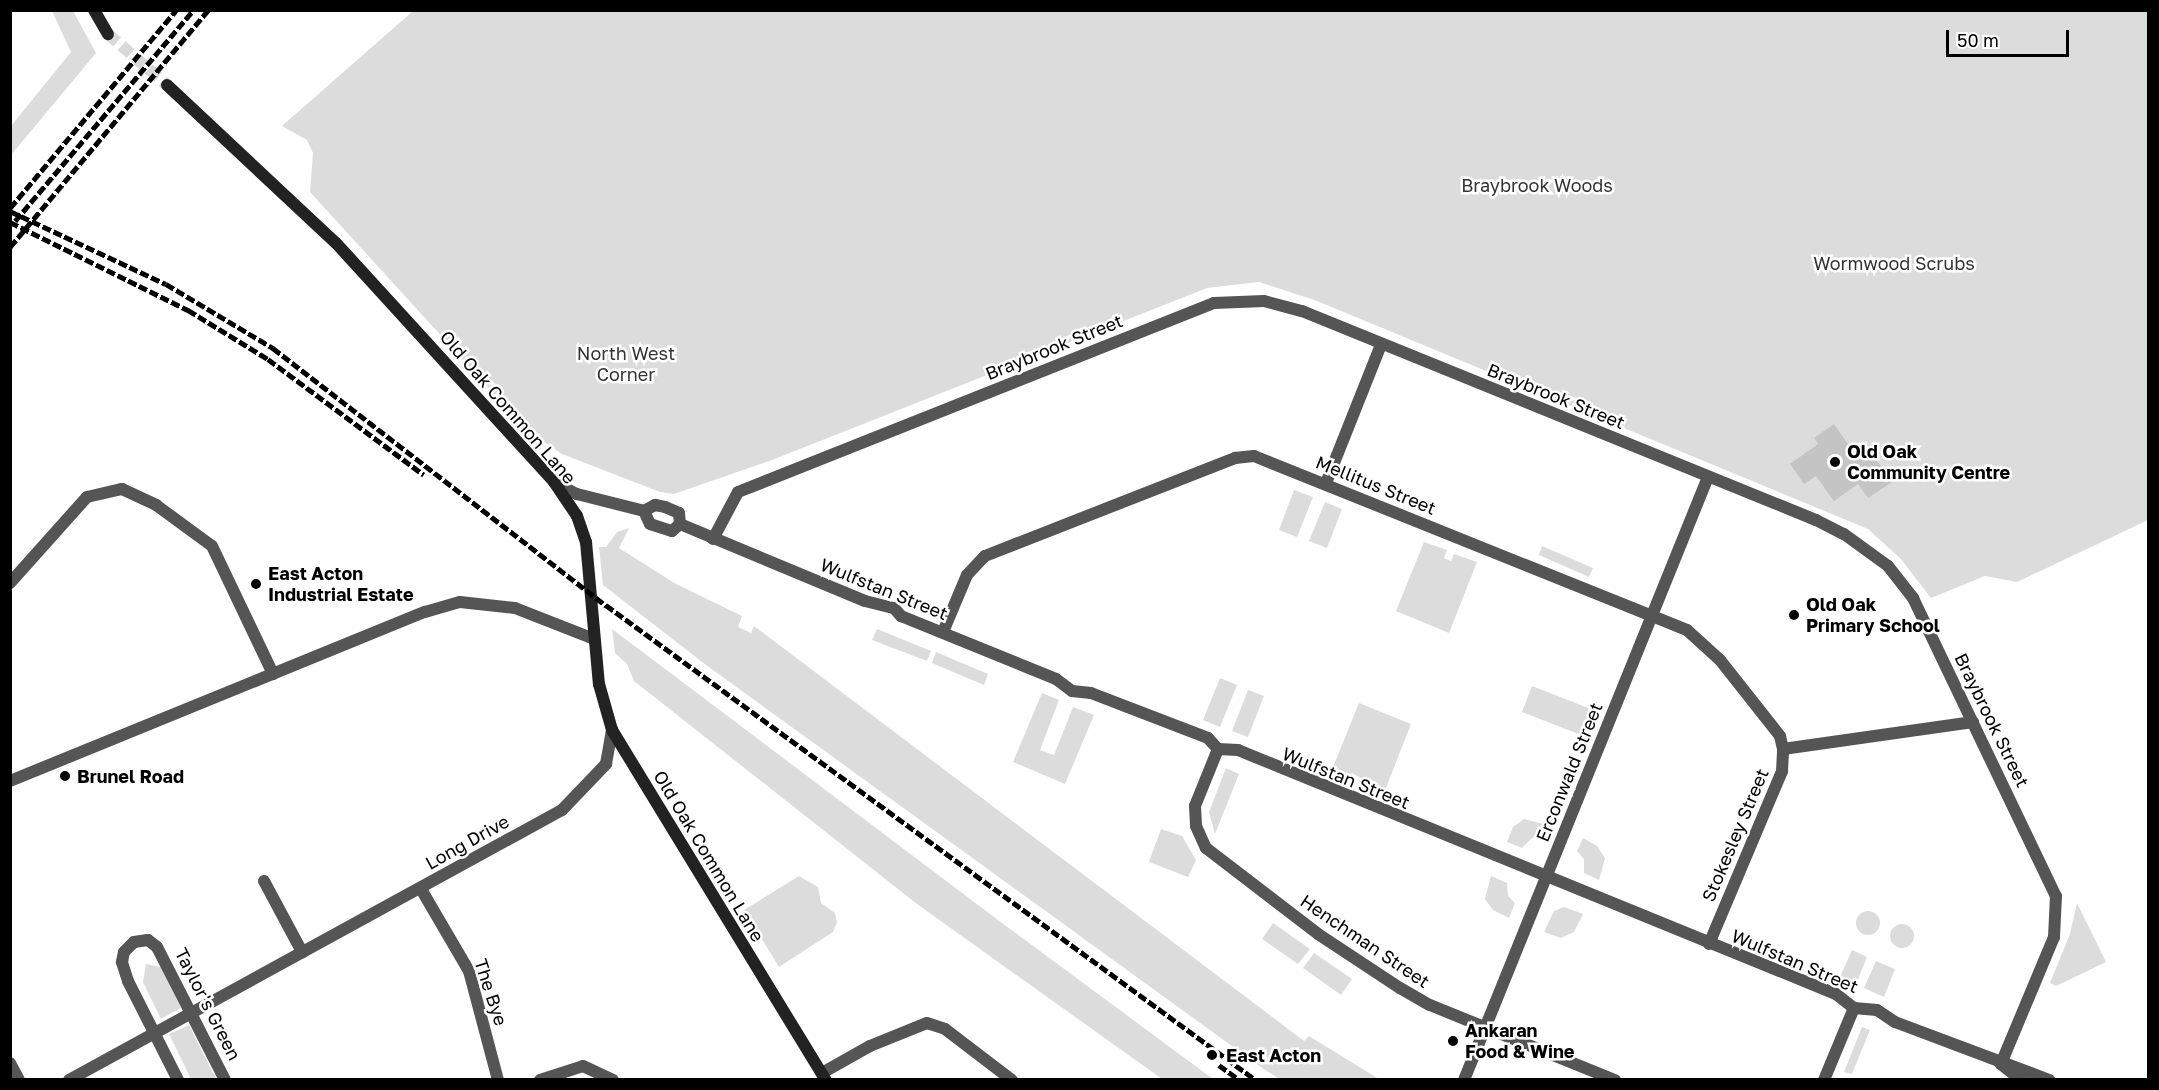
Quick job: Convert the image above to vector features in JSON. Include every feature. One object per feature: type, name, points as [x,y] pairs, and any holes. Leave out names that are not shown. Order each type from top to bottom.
[{"type":"street","points":[[94,10],[108,34]]},
{"type":"street","name":"Old Oak Common Lane","points":[[167,85],[321,228],[554,482],[583,529],[600,690],[612,730],[824,1076]]},
{"type":"street","name":"Braybrook Street","points":[[713,539],[738,492],[1214,303],[1247,300],[1284,305],[1707,477],[1844,534],[1888,566],[1913,598],[2052,881],[2058,910],[2054,937],[2001,1064]]},
{"type":"street","points":[[1326,483],[1381,345]]},
{"type":"street","name":"Mellitus Street","points":[[943,632],[967,574],[985,556],[1245,456],[1326,483],[1704,641],[1780,736],[1783,749]]},
{"type":"street","name":"Erconwald Street","points":[[1464,1080],[1707,477]]},
{"type":"street","name":"Wulfstan Street","points":[[554,482],[577,494],[644,511],[655,505],[665,507],[679,513],[680,524]]},
{"type":"street","points":[[10,583],[87,497],[123,489],[156,505],[212,546],[273,674]]},
{"type":"street","name":"Wulfstan Street","points":[[644,511],[650,524],[672,531],[680,524]]},
{"type":"street","name":"Wulfstan Street","points":[[680,524],[865,601],[894,608],[943,632],[1056,679],[1072,691],[1091,693],[1208,738],[1218,749],[1238,750],[1836,994],[1854,1008],[1877,1010],[1895,1022],[2001,1064],[2019,1066],[2049,1080]]},
{"type":"street","points":[[10,781],[273,674],[460,602],[515,608],[594,639]]},
{"type":"street","name":"Stokesley Street","points":[[1709,944],[1782,771],[1783,749],[1973,722]]},
{"type":"street","name":"Long Drive","points":[[69,1080],[562,810],[606,764],[612,730]]},
{"type":"street","name":"Henchman Street","points":[[1218,749],[1195,806],[1196,826],[1206,848],[1381,977],[1430,1005],[1616,1080]]},
{"type":"street","points":[[264,881],[302,952]]},
{"type":"street","name":"The Bye","points":[[421,889],[469,971],[498,1080]]},
{"type":"street","name":"Taylor's Green","points":[[178,1080],[153,1035],[122,962],[124,951],[134,942],[148,940],[158,947],[225,1080]]},
{"type":"street","points":[[1824,1080],[1854,1008]]},
{"type":"street","points":[[824,1076],[870,1046],[927,1023],[945,1029],[1011,1080]]},
{"type":"street","points":[[10,1063],[19,1080]]},
{"type":"street","name":"Wulfstan Street","points":[[2001,1064],[2021,1080]]},
{"type":"street","points":[[540,1080],[584,1066],[613,1080]]},
{"type":"green space","points":[[52,11],[73,11],[96,53],[11,155],[11,126],[71,52]]},
{"type":"green space","name":"Wormwood Scrubs","points":[[413,11],[2148,11],[2148,520],[2017,582],[1985,576],[1931,598],[1901,559],[1868,529],[1317,301],[1259,282],[1207,288],[772,460],[674,494],[660,492],[562,454],[529,432],[310,192],[313,153],[307,140],[282,126]]},
{"type":"green space","points":[[1294,490],[1313,497],[1297,537],[1279,530]]},
{"type":"green space","points":[[1325,502],[1342,509],[1327,548],[1309,541]]},
{"type":"green space","points":[[629,528],[619,548],[676,584],[742,616],[738,627],[751,633],[754,626],[1304,1041],[1309,1036],[1379,1079],[1280,1079],[1265,1070],[706,665],[603,585],[599,547],[606,547],[617,532]]},
{"type":"green space","points":[[1424,542],[1447,550],[1444,558],[1451,561],[1454,554],[1477,562],[1449,633],[1396,611]]},
{"type":"green space","points":[[1542,546],[1593,568],[1589,577],[1539,555]]},
{"type":"green space","points":[[612,629],[1213,1079],[1162,1079],[917,904],[634,681],[627,664],[615,653]]},
{"type":"green space","points":[[877,629],[931,651],[927,661],[872,640]]},
{"type":"green space","points":[[936,652],[988,674],[984,685],[932,663]]},
{"type":"green space","points":[[1220,678],[1237,685],[1220,727],[1203,720]]},
{"type":"green space","points":[[1532,686],[1591,709],[1581,735],[1522,712]]},
{"type":"green space","points":[[1248,690],[1264,696],[1248,737],[1232,731]]},
{"type":"green space","points":[[1042,693],[1059,700],[1040,750],[1054,755],[1073,707],[1094,715],[1065,784],[1013,762]]},
{"type":"green space","points":[[1359,703],[1411,724],[1384,793],[1352,773],[1349,779],[1331,772]]},
{"type":"green space","points":[[1226,768],[1239,774],[1215,834],[1209,812]]},
{"type":"green space","points":[[1524,819],[1547,825],[1541,839],[1532,838],[1522,848],[1507,842],[1513,827]]},
{"type":"green space","points":[[1161,829],[1182,836],[1196,860],[1188,877],[1149,862]]},
{"type":"green space","points":[[1583,838],[1597,846],[1605,858],[1599,880],[1584,873],[1584,859],[1577,851]]},
{"type":"green space","points":[[799,876],[818,887],[821,903],[835,913],[837,922],[833,932],[779,967],[744,910]]},
{"type":"green space","points":[[1491,876],[1507,883],[1508,896],[1515,903],[1509,918],[1493,910],[1485,899]]},
{"type":"green space","points":[[2077,903],[2106,962],[2056,986],[2050,983],[2070,934]]},
{"type":"green space","points":[[1564,907],[1583,914],[1574,932],[1561,938],[1544,932],[1554,911]]},
{"type":"green space","points":[[1868,911],[1873,912],[1879,918],[1879,928],[1873,934],[1868,935],[1863,934],[1857,928],[1856,923],[1857,918],[1863,912]]},
{"type":"green space","points":[[1273,923],[1310,949],[1298,964],[1262,939]]},
{"type":"green space","points":[[1902,924],[1911,927],[1914,936],[1911,945],[1902,948],[1893,945],[1890,936],[1893,927]]},
{"type":"green space","points":[[1852,950],[1867,957],[1856,984],[1840,977]]},
{"type":"green space","points":[[1314,953],[1352,979],[1341,995],[1303,968]]},
{"type":"green space","points":[[1876,961],[1895,969],[1884,997],[1864,988]]},
{"type":"green space","points":[[146,964],[161,967],[181,1008],[161,1019],[143,982]]},
{"type":"green space","points":[[189,1025],[214,1079],[191,1079],[169,1034]]},
{"type":"green space","points":[[1862,1027],[1870,1030],[1852,1074],[1844,1072]]},
{"type":"building","name":"Old Oak Community Centre","points":[[1834,424],[1857,457],[1869,449],[1892,482],[1868,498],[1858,484],[1834,501],[1816,476],[1804,484],[1790,464],[1818,444],[1814,438]]},
{"type":"tunnel","points":[[108,34],[167,85]]},
{"type":"railway","points":[[10,208],[176,10]]},
{"type":"railway","points":[[15,221],[193,10]]},
{"type":"railway","points":[[10,247],[208,10]]},
{"type":"railway","points":[[10,211],[166,284],[273,348],[606,605],[1256,1080]]},
{"type":"railway","points":[[10,222],[188,310],[268,359],[424,475]]},
{"type":"railway","points":[[1219,1065],[1240,1080]]},
{"type":"place","name":"Old Oak Community Centre","points":[[1835,462]]},
{"type":"place","name":"East Acton Industrial Estate","points":[[256,584]]},
{"type":"place","name":"Old Oak Primary School","points":[[1794,615]]},
{"type":"place","name":"Brunel Road","points":[[65,776]]},
{"type":"place","name":"Ankaran Food & Wine","points":[[1453,1041]]},
{"type":"place","name":"East Acton","points":[[1212,1055]]},
{"type":"park label","name":"Braybrook Woods","points":[[1537,185]]},
{"type":"park label","name":"North West Corner","points":[[626,364]]}]
